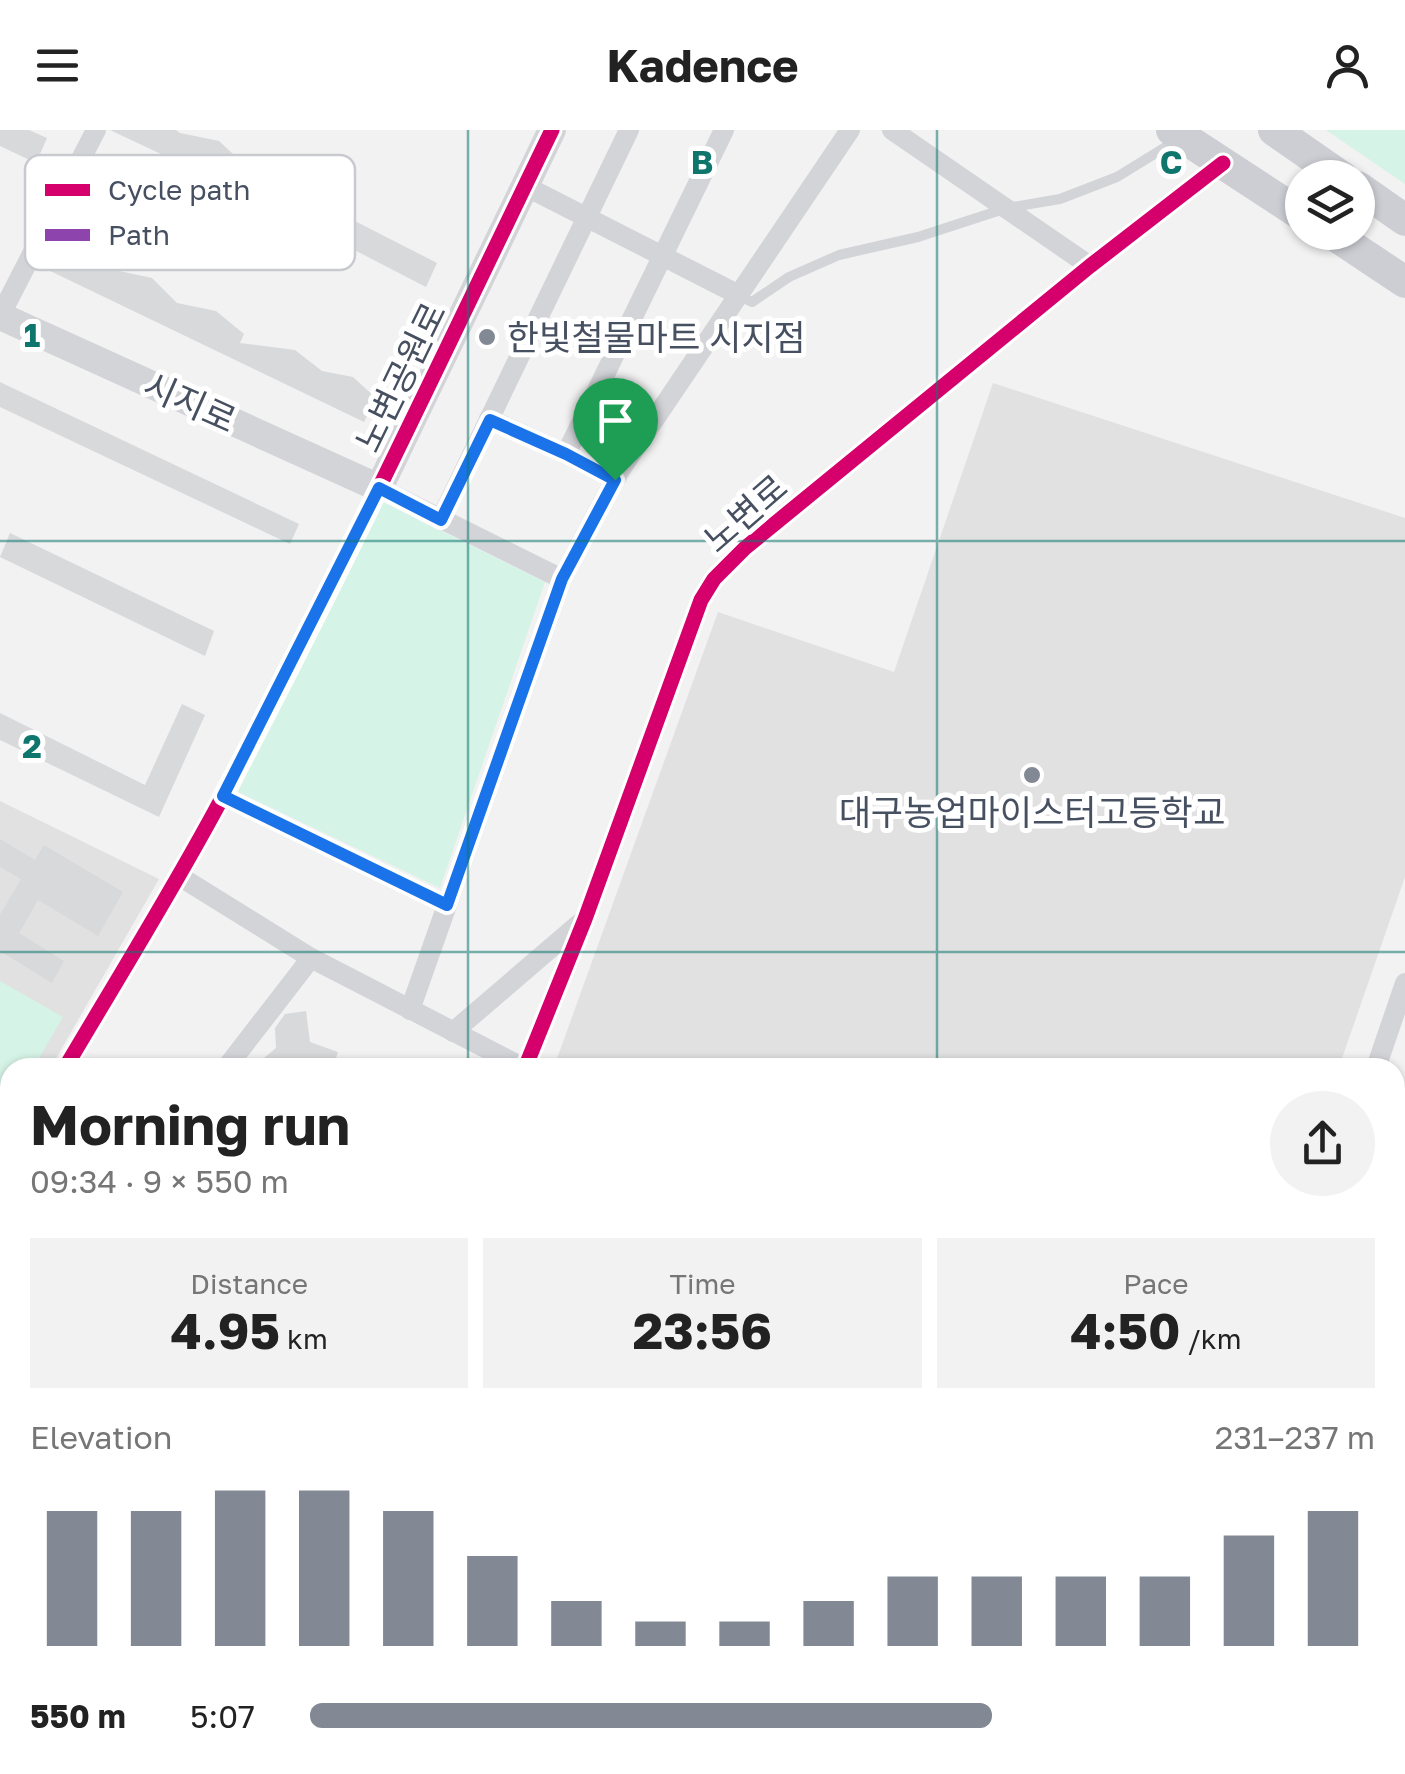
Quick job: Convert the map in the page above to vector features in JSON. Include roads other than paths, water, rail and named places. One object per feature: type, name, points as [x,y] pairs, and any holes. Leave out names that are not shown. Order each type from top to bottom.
[{"type":"main road","points":[[1274,130],[1317,160]]},
{"type":"main road","points":[[1177,133],[1285,203]]},
{"type":"main road","points":[[1375,200],[1405,220]]},
{"type":"main road","points":[[1357,250],[1405,282]]},
{"type":"street","points":[[83,155],[96,130]]},
{"type":"street","name":"노변공원로","points":[[71,1058],[223,796],[379,488],[552,130]]},
{"type":"street","points":[[441,520],[629,130]]},
{"type":"street","points":[[566,454],[724,130]]},
{"type":"street","points":[[410,1010],[562,579],[615,480],[850,130]]},
{"type":"street","points":[[892,130],[1090,266]]},
{"type":"street","name":"노변로","points":[[528,1058],[585,919],[700,600],[714,579],[746,548],[1090,266],[1223,163]]},
{"type":"street","points":[[525,186],[739,296]]},
{"type":"street","points":[[0,316],[25,268]]},
{"type":"street","name":"시지로","points":[[0,316],[379,488]]},
{"type":"street","points":[[490,420],[615,480]]},
{"type":"street","name":"노변공원로","points":[[379,488],[562,579]]},
{"type":"street","points":[[223,796],[447,905]]},
{"type":"street","points":[[180,876],[311,958],[504,1058]]},
{"type":"street","name":"노변로","points":[[453,1032],[585,919]]},
{"type":"street","points":[[234,1058],[311,958]]},
{"type":"street","points":[[1379,1058],[1405,983]]},
{"type":"lane","points":[[739,296],[752,302],[789,277],[839,256],[1007,208],[1060,198],[1117,177],[1177,133]]},
{"type":"place","name":"한빛철물마트 시지점","points":[[487,337]]},
{"type":"place","name":"대구농업마이스터고등학교","points":[[1032,775]]}]
